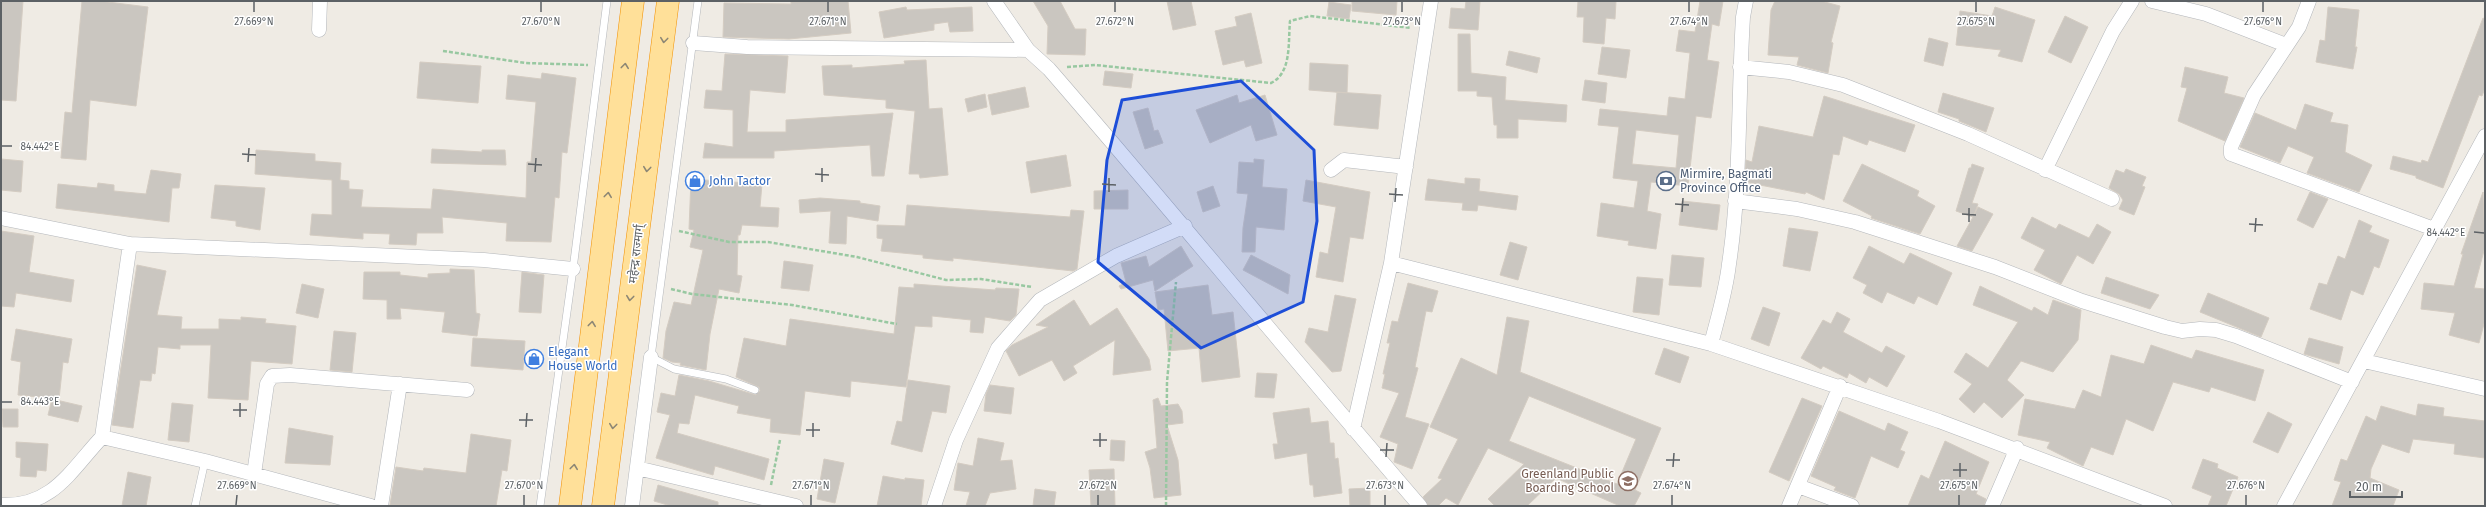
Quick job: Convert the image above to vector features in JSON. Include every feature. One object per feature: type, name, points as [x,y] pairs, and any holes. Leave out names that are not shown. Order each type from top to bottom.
[{"type":"highway","points":[[570,506],[633,1]]},
{"type":"highway","name":"महेन्द्र राज्मार्ग्","points":[[603,506],[668,1]]},
{"type":"street","points":[[319,30],[320,1]]},
{"type":"street","points":[[994,1],[1028,50],[1049,69],[1185,226],[1420,506]]},
{"type":"street","points":[[1354,429],[1391,264],[1431,1]]},
{"type":"street","points":[[1711,344],[1728,270],[1735,201],[1742,17],[1746,1]]},
{"type":"street","points":[[2046,170],[2114,31],[2132,1]]},
{"type":"street","points":[[2152,1],[2206,14],[2286,45]]},
{"type":"street","points":[[2309,1],[2299,27],[2254,95],[2231,147],[2231,154],[2434,229]]},
{"type":"street","points":[[693,43],[747,47],[1028,50]]},
{"type":"street","points":[[1740,67],[1789,72],[1843,85],[1968,134],[2112,199]]},
{"type":"street","points":[[2284,506],[2485,136]]},
{"type":"street","points":[[1331,170],[1344,160],[1406,167]]},
{"type":"street","points":[[1735,201],[1797,209],[1855,222],[1995,267],[2082,301],[2165,327],[2182,332],[2200,329],[2216,330],[2236,336],[2352,382]]},
{"type":"street","points":[[1,218],[130,244],[484,260],[573,269]]},
{"type":"street","points":[[934,506],[956,440],[998,348],[1040,300],[1116,256],[1185,226]]},
{"type":"street","points":[[1,505],[32,502],[50,493],[102,437],[130,244]]},
{"type":"street","points":[[1391,264],[1711,344],[1840,386],[2017,448],[2164,506]]},
{"type":"street","points":[[632,506],[651,357]]},
{"type":"street","points":[[2364,361],[2485,388]]},
{"type":"street","points":[[254,474],[267,384],[272,376],[290,375],[467,390]]},
{"type":"street","points":[[381,506],[400,384]]},
{"type":"street","points":[[1789,506],[1840,386]]},
{"type":"street","points":[[102,437],[205,461],[371,506]]},
{"type":"street","points":[[1992,506],[2017,448]]},
{"type":"street","points":[[637,468],[796,506]]},
{"type":"street","points":[[1798,486],[1852,506]]},
{"type":"lane","points":[[540,506],[573,269],[607,1]]},
{"type":"lane","points":[[698,1],[651,357],[674,368],[726,379],[755,390]]},
{"type":"lane","points":[[195,506],[205,461]]},
{"type":"path","points":[[1049,69],[1095,65],[1271,83],[1280,79],[1286,67],[1290,21],[1310,16],[1427,30]]},
{"type":"path","points":[[443,52],[526,63],[599,66]]},
{"type":"path","points":[[668,229],[729,242],[768,242],[857,257],[946,280],[981,279],[1056,291]]},
{"type":"path","points":[[1166,506],[1167,382],[1176,282]]},
{"type":"path","points":[[661,286],[692,294],[792,305],[897,324]]},
{"type":"path","points":[[768,499],[780,440]]},
{"type":"highlighted area","points":[[1241,81],[1314,150],[1317,221],[1303,302],[1201,348],[1098,262],[1107,160],[1122,100]]},
{"type":"building","points":[[1,1],[23,1],[16,101],[1,100]]},
{"type":"building","points":[[82,1],[100,1],[148,7],[136,106],[90,100],[86,160],[61,158],[65,112],[72,113]]},
{"type":"building","points":[[848,1],[851,33],[789,39],[723,37],[724,3],[791,4],[791,2]]},
{"type":"building","points":[[1033,1],[1060,1],[1075,29],[1086,29],[1085,55],[1047,54],[1048,26]]},
{"type":"building","points":[[1167,1],[1191,1],[1196,25],[1173,30]]},
{"type":"building","points":[[1352,1],[1397,1],[1396,15],[1352,11]]},
{"type":"building","points":[[1466,1],[1480,1],[1478,30],[1449,28],[1451,8],[1465,9]]},
{"type":"building","points":[[1578,1],[1616,1],[1615,19],[1606,18],[1604,44],[1583,42],[1584,17],[1577,17]]},
{"type":"building","points":[[1700,1],[1723,1],[1719,26],[1712,24],[1707,60],[1719,62],[1711,118],[1696,116],[1688,186],[1651,182],[1647,211],[1661,214],[1656,249],[1628,245],[1629,241],[1597,236],[1601,203],[1634,208],[1638,181],[1613,178],[1619,127],[1598,125],[1600,109],[1667,116],[1669,97],[1685,99],[1690,53],[1676,51],[1679,30],[1695,32]],"holes":[[[1636,130],[1679,135],[1676,168],[1632,164]]]},
{"type":"building","points":[[1775,1],[1821,1],[1840,6],[1831,42],[1833,43],[1828,73],[1797,65],[1799,57],[1768,55],[1771,10]]},
{"type":"building","points":[[1329,2],[1351,5],[1349,19],[1327,16]]},
{"type":"building","points":[[906,7],[907,10],[972,7],[973,31],[950,32],[948,22],[934,24],[934,30],[884,38],[879,12]]},
{"type":"building","points":[[1995,7],[2035,20],[2022,62],[1998,56],[2001,50],[1956,45],[1960,11],[1992,16]]},
{"type":"building","points":[[2328,7],[2359,10],[2355,47],[2357,47],[2353,69],[2316,62],[2320,40],[2325,41]]},
{"type":"building","points":[[1251,13],[1262,63],[1246,67],[1244,60],[1223,65],[1215,31],[1237,26],[1235,17]]},
{"type":"building","points":[[2065,16],[2088,27],[2071,63],[2048,52]]},
{"type":"building","points":[[2483,18],[2485,19],[2485,88],[2482,96],[2479,95],[2443,188],[2416,178],[2416,176],[2390,169],[2393,156],[2421,163],[2422,160],[2428,162]]},
{"type":"building","points":[[1458,34],[1470,34],[1471,73],[1506,77],[1505,100],[1567,105],[1566,122],[1518,119],[1518,138],[1497,138],[1497,125],[1494,125],[1492,97],[1477,96],[1477,91],[1458,91]]},
{"type":"building","points":[[1929,38],[1948,43],[1943,66],[1924,61]]},
{"type":"building","points":[[1602,47],[1630,50],[1626,78],[1598,74]]},
{"type":"building","points":[[1509,51],[1540,58],[1537,73],[1506,65]]},
{"type":"building","points":[[725,54],[788,56],[785,93],[750,90],[747,132],[786,132],[786,120],[893,113],[884,176],[872,176],[870,145],[774,151],[774,158],[703,158],[705,143],[733,147],[733,110],[704,108],[706,90],[722,91]]},
{"type":"building","points":[[926,60],[929,109],[942,108],[948,175],[920,178],[919,174],[909,174],[915,111],[886,108],[886,100],[824,95],[822,66],[852,65],[852,68],[905,64],[904,61]]},
{"type":"building","points":[[420,62],[481,66],[478,103],[417,98]]},
{"type":"building","points":[[1310,63],[1348,65],[1347,93],[1309,90]]},
{"type":"building","points":[[2185,67],[2228,77],[2224,93],[2244,98],[2225,141],[2178,121],[2187,88],[2181,87]]},
{"type":"building","points":[[1105,71],[1133,74],[1131,88],[1103,85]]},
{"type":"building","points":[[542,73],[576,78],[567,153],[562,152],[559,198],[555,197],[551,242],[506,241],[507,223],[442,217],[443,233],[417,233],[416,245],[389,244],[390,234],[363,233],[363,239],[310,235],[312,214],[332,215],[332,180],[255,174],[256,150],[315,154],[315,161],[341,163],[340,180],[349,181],[349,189],[363,190],[361,207],[431,209],[433,189],[526,198],[527,162],[531,162],[536,102],[506,99],[508,75],[541,79]]},
{"type":"building","points":[[1585,80],[1607,83],[1605,103],[1582,100]]},
{"type":"building","points":[[1025,87],[1029,107],[992,115],[988,95]]},
{"type":"building","points":[[1337,92],[1381,95],[1378,129],[1334,125]]},
{"type":"building","points":[[1943,93],[1994,108],[1986,132],[1959,121],[1959,119],[1938,112]]},
{"type":"building","points":[[985,94],[987,107],[968,112],[965,99]]},
{"type":"building","points":[[1237,95],[1239,103],[1265,95],[1277,135],[1256,141],[1251,125],[1210,143],[1196,110]]},
{"type":"building","points":[[1824,96],[1915,125],[1905,152],[1869,140],[1867,145],[1843,136],[1839,155],[1833,154],[1824,200],[1806,192],[1805,194],[1745,182],[1746,160],[1752,162],[1759,126],[1813,137]]},
{"type":"building","points":[[2305,104],[2333,113],[2330,122],[2348,125],[2345,152],[2372,165],[2359,192],[2307,173],[2314,157],[2288,146],[2280,163],[2240,147],[2255,113],[2296,130]]},
{"type":"building","points":[[1148,108],[1154,131],[1158,130],[1163,143],[1145,149],[1133,112]]},
{"type":"building","points":[[432,149],[482,152],[482,150],[505,150],[506,165],[431,163]]},
{"type":"building","points":[[1066,155],[1071,186],[1031,193],[1026,162]]},
{"type":"building","points":[[1,159],[23,161],[21,192],[1,190]]},
{"type":"building","points":[[1254,159],[1264,160],[1262,187],[1287,189],[1284,230],[1256,227],[1255,252],[1242,252],[1243,228],[1248,194],[1237,193],[1239,162],[1254,163]]},
{"type":"building","points":[[1862,164],[1919,191],[1917,196],[1935,206],[1920,234],[1871,218],[1872,216],[1843,201]]},
{"type":"building","points":[[1972,164],[1984,168],[1972,203],[1978,204],[1974,215],[1978,207],[1993,214],[1972,251],[1957,246],[1973,217],[1956,211],[1969,168],[1971,168]]},
{"type":"building","points":[[2126,169],[2146,177],[2142,186],[2145,187],[2134,215],[2119,209],[2123,200],[2119,194],[2109,188],[2116,170],[2124,173]]},
{"type":"building","points":[[151,170],[181,174],[179,188],[172,188],[169,222],[56,208],[58,184],[97,188],[98,183],[114,185],[114,191],[146,194]]},
{"type":"building","points":[[1465,178],[1480,179],[1479,191],[1518,196],[1516,210],[1478,205],[1477,211],[1462,210],[1463,203],[1425,200],[1428,179],[1465,184]]},
{"type":"building","points":[[691,179],[762,184],[760,207],[779,208],[778,227],[742,225],[740,235],[738,235],[737,275],[742,276],[739,293],[719,289],[710,334],[706,370],[680,365],[681,363],[672,362],[663,358],[666,331],[674,302],[691,305],[703,250],[690,247],[694,230],[689,229]]},
{"type":"building","points":[[1306,180],[1370,192],[1363,239],[1350,237],[1343,282],[1316,277],[1320,252],[1328,254],[1336,207],[1303,201]]},
{"type":"building","points":[[215,185],[265,188],[260,230],[236,226],[236,221],[211,218]]},
{"type":"building","points":[[1213,186],[1220,206],[1203,212],[1197,192]]},
{"type":"building","points":[[1128,190],[1128,209],[1094,209],[1094,191]]},
{"type":"building","points":[[2310,192],[2328,199],[2313,228],[2297,220]]},
{"type":"building","points":[[2483,192],[2485,247],[2474,288],[2485,289],[2485,320],[2479,343],[2449,335],[2455,313],[2421,309],[2424,283],[2454,286],[2463,254],[2461,254]]},
{"type":"building","points":[[820,198],[860,201],[860,203],[880,206],[878,221],[847,216],[846,244],[829,243],[831,211],[800,213],[799,200]]},
{"type":"building","points":[[1682,201],[1720,205],[1717,230],[1679,225]]},
{"type":"building","points":[[907,205],[1070,217],[1071,210],[1084,211],[1077,269],[1073,271],[953,258],[953,261],[923,258],[923,255],[881,251],[883,239],[877,238],[877,225],[905,226]]},
{"type":"building","points":[[2032,217],[2056,229],[2059,224],[2089,238],[2097,224],[2111,232],[2093,264],[2077,255],[2061,284],[2034,270],[2045,250],[2021,238]]},
{"type":"building","points":[[2359,220],[2372,226],[2369,232],[2389,240],[2379,268],[2374,266],[2363,295],[2351,290],[2341,320],[2310,309],[2319,283],[2327,285],[2338,256],[2345,259]]},
{"type":"building","points":[[1789,228],[1818,232],[1810,271],[1783,266]]},
{"type":"building","points":[[1,231],[34,236],[29,272],[74,280],[71,302],[16,293],[14,307],[1,306]]},
{"type":"building","points":[[1510,242],[1527,247],[1518,280],[1500,275]]},
{"type":"building","points":[[1181,246],[1193,266],[1155,291],[1153,280],[1121,289],[1119,286],[1126,282],[1121,263],[1146,256],[1149,267]]},
{"type":"building","points":[[1869,246],[1904,264],[1910,253],[1952,273],[1937,305],[1918,296],[1914,304],[1887,292],[1882,303],[1863,293],[1867,285],[1853,278]]},
{"type":"building","points":[[1251,255],[1290,275],[1288,294],[1243,270]]},
{"type":"building","points":[[1672,255],[1704,258],[1701,287],[1669,285]]},
{"type":"building","points":[[784,261],[813,265],[809,291],[781,288]]},
{"type":"building","points":[[137,265],[166,271],[157,315],[182,317],[181,329],[219,329],[219,319],[241,320],[241,317],[266,319],[265,323],[296,326],[292,364],[251,361],[248,400],[208,398],[211,345],[180,345],[180,349],[158,347],[155,374],[152,373],[151,381],[140,380],[133,428],[112,425]]},
{"type":"building","points":[[450,269],[474,270],[476,313],[480,314],[477,336],[442,332],[445,312],[400,308],[401,319],[387,319],[387,300],[363,299],[364,272],[400,272],[400,275],[428,278],[428,274],[450,273]]},
{"type":"building","points":[[522,272],[544,275],[541,313],[519,312]]},
{"type":"building","points":[[1637,277],[1663,279],[1659,315],[1633,312]]},
{"type":"building","points":[[2106,277],[2159,295],[2150,309],[2101,293]]},
{"type":"building","points":[[1408,283],[1438,291],[1432,312],[1426,311],[1415,367],[1418,368],[1405,417],[1429,424],[1412,469],[1394,462],[1398,444],[1380,437],[1399,393],[1382,388],[1385,374],[1383,374],[1390,343],[1387,343],[1392,321],[1398,322]]},
{"type":"building","points":[[302,284],[324,289],[318,318],[296,313]]},
{"type":"building","points":[[914,284],[995,290],[996,288],[1019,289],[1016,315],[1010,321],[985,317],[983,333],[970,332],[971,320],[932,316],[932,327],[915,326],[906,387],[851,381],[850,397],[805,391],[800,435],[770,432],[771,419],[737,413],[739,406],[695,395],[689,424],[679,423],[677,433],[769,459],[764,480],[715,466],[713,475],[656,458],[670,415],[657,412],[661,393],[675,396],[679,375],[709,381],[756,395],[760,391],[759,387],[736,377],[744,338],[786,346],[790,319],[894,334],[899,287],[914,288]]},
{"type":"building","points":[[1208,285],[1212,315],[1233,312],[1240,377],[1202,382],[1199,348],[1168,351],[1164,309],[1158,310],[1155,292]]},
{"type":"building","points":[[1980,286],[2032,311],[2034,307],[2048,315],[2053,300],[2081,310],[2078,340],[2053,372],[2021,361],[2007,380],[2024,395],[2002,418],[1984,402],[1974,413],[1959,399],[1972,384],[1954,372],[1966,353],[1988,368],[2018,322],[1973,305]]},
{"type":"building","points":[[2208,293],[2269,318],[2261,337],[2200,312]]},
{"type":"building","points":[[1335,295],[1356,299],[1341,371],[1332,372],[1305,342],[1309,328],[1328,332]]},
{"type":"building","points":[[1074,300],[1090,326],[1117,308],[1149,359],[1151,370],[1113,375],[1115,340],[1073,366],[1077,373],[1064,381],[1052,360],[1019,376],[1006,351],[1012,345],[1048,327],[1036,325]]},
{"type":"building","points":[[1763,307],[1780,313],[1769,346],[1751,339]]},
{"type":"building","points":[[1837,312],[1850,319],[1843,332],[1882,353],[1886,346],[1905,356],[1887,387],[1869,377],[1866,383],[1849,373],[1847,378],[1823,366],[1821,369],[1801,358],[1823,320],[1831,324]]},
{"type":"building","points":[[1507,317],[1529,321],[1520,372],[1661,428],[1635,490],[1641,493],[1634,506],[1620,506],[1556,478],[1527,506],[1495,506],[1488,499],[1524,464],[1488,448],[1458,505],[1446,498],[1438,506],[1428,506],[1423,497],[1442,479],[1438,478],[1458,439],[1430,427],[1461,358],[1497,375]],"holes":[[[1529,396],[1636,439],[1617,484],[1509,441]]]},
{"type":"building","points":[[16,329],[72,339],[68,363],[63,362],[59,399],[18,395],[21,362],[11,360]]},
{"type":"building","points":[[334,331],[356,333],[352,372],[330,370]]},
{"type":"building","points":[[473,338],[525,341],[523,370],[471,366]]},
{"type":"building","points":[[2309,338],[2343,347],[2339,364],[2304,354]]},
{"type":"building","points":[[2151,345],[2192,359],[2196,350],[2264,370],[2255,401],[2211,387],[2209,392],[2173,382],[2153,431],[2126,419],[2113,455],[2091,447],[2083,466],[2047,448],[2050,442],[2018,435],[2025,399],[2075,409],[2083,390],[2101,397],[2111,355],[2144,364]]},
{"type":"building","points":[[1664,348],[1689,357],[1680,383],[1655,374]]},
{"type":"building","points":[[1257,373],[1277,374],[1274,398],[1255,397]]},
{"type":"building","points":[[908,380],[950,386],[946,413],[932,411],[922,452],[891,444],[897,421],[902,422]]},
{"type":"building","points":[[990,385],[1014,388],[1011,414],[984,411],[986,394]]},
{"type":"building","points":[[1158,398],[1161,406],[1178,404],[1182,411],[1183,423],[1167,425],[1178,460],[1181,495],[1154,498],[1150,468],[1145,452],[1157,448],[1153,400]]},
{"type":"building","points":[[1802,398],[1822,406],[1789,481],[1769,472]]},
{"type":"building","points":[[52,399],[82,406],[78,422],[48,415]]},
{"type":"building","points":[[172,403],[193,405],[189,442],[168,440]]},
{"type":"building","points":[[2418,404],[2444,408],[2443,416],[2485,421],[2485,458],[2454,454],[2455,444],[2413,439],[2409,453],[2382,444],[2371,469],[2370,478],[2399,490],[2393,506],[2332,506],[2341,482],[2334,480],[2341,459],[2347,461],[2366,416],[2376,421],[2381,406],[2416,416]]},
{"type":"building","points":[[1309,408],[1311,423],[1328,421],[1330,443],[1334,443],[1335,459],[1338,458],[1342,493],[1314,497],[1313,485],[1310,485],[1307,453],[1275,459],[1273,444],[1278,444],[1273,413]]},
{"type":"building","points":[[2,409],[18,409],[18,427],[3,427]]},
{"type":"building","points":[[1839,411],[1885,431],[1888,423],[1908,432],[1900,450],[1905,452],[1898,468],[1871,456],[1855,498],[1834,490],[1836,487],[1811,476]]},
{"type":"building","points":[[2268,412],[2292,424],[2278,453],[2253,442]]},
{"type":"building","points":[[289,428],[333,436],[330,465],[285,463]]},
{"type":"building","points":[[471,434],[511,440],[507,471],[502,470],[496,506],[390,505],[396,467],[423,471],[424,468],[466,473]]},
{"type":"building","points":[[978,438],[1004,443],[1000,461],[1012,460],[1016,489],[990,493],[985,506],[966,506],[970,492],[954,490],[958,463],[973,466]]},
{"type":"building","points":[[1111,440],[1125,441],[1124,461],[1110,460]]},
{"type":"building","points":[[1945,441],[1989,462],[1976,494],[1986,499],[1984,506],[1908,506],[1921,475],[1929,479]]},
{"type":"building","points":[[16,442],[48,444],[46,471],[37,470],[36,477],[20,476],[21,458],[16,457]]},
{"type":"building","points":[[824,459],[844,463],[835,503],[817,499]]},
{"type":"building","points":[[2203,459],[2218,464],[2217,468],[2238,477],[2226,506],[2208,506],[2212,496],[2192,488]]},
{"type":"building","points":[[1114,469],[1115,506],[1091,506],[1089,470]]},
{"type":"building","points":[[128,472],[151,477],[146,506],[122,506]]},
{"type":"building","points":[[883,476],[905,480],[905,478],[924,480],[921,506],[877,506]]},
{"type":"building","points":[[658,485],[718,502],[718,506],[671,506],[654,501]]},
{"type":"building","points":[[1370,488],[1370,506],[1350,506],[1349,489]]},
{"type":"building","points":[[1035,489],[1056,492],[1054,506],[1033,506]]},
{"type":"place","name":"John Tactor","points":[[695,181]]},
{"type":"place","name":"Mirmire, Bagmati Province Office","points":[[1666,181]]},
{"type":"place","name":"Elegant House World","points":[[534,359]]},
{"type":"place","name":"Greenland Public Boarding School","points":[[1628,481]]}]
